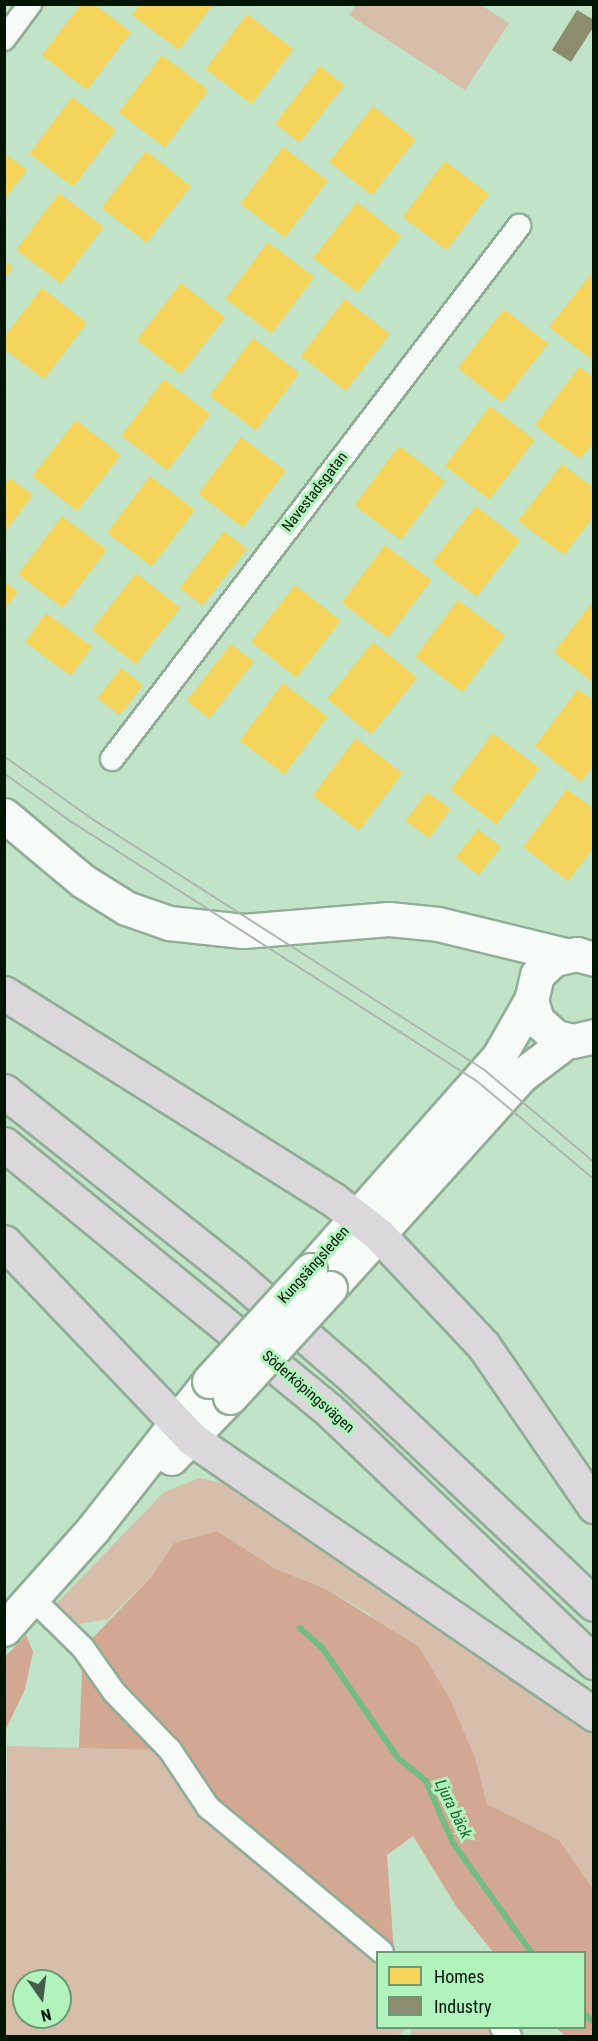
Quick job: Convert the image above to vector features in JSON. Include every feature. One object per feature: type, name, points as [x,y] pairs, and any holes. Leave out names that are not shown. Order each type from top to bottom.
[{"type":"highway","points":[[4,993],[367,1226],[483,1345],[594,1506]]},
{"type":"highway","points":[[4,1091],[355,1379],[594,1604]]},
{"type":"highway","name":"Söderköpingsvägen","points":[[4,1144],[329,1410],[594,1662]]},
{"type":"highway","points":[[4,1242],[182,1430],[594,1714]]},
{"type":"main road","points":[[4,815],[83,881],[126,908],[169,923],[243,931],[389,919],[582,953]]},
{"type":"main road","points":[[479,934],[514,966],[531,996],[545,1030],[585,1041]]},
{"type":"main road","name":"Kungsängsleden","points":[[4,1629],[367,1226],[499,1056],[545,965],[582,953]]},
{"type":"main road","name":"Kungsängsleden","points":[[367,1226],[522,1075],[585,1041]]},
{"type":"street","points":[[4,39],[30,4]]},
{"type":"street","name":"Navestadsgatan","points":[[112,759],[519,226]]},
{"type":"street","points":[[32,1598],[170,1750],[208,1807],[380,1951]]},
{"type":"shaded area","points":[[356,5],[481,5],[509,23],[465,90],[349,15]]},
{"type":"shaded area","points":[[199,1478],[227,1484],[593,1733],[593,1889],[559,1840],[487,1804],[476,1760],[369,1614],[326,1589],[276,1569],[217,1531],[174,1543],[153,1575],[108,1619],[79,1624],[55,1605],[164,1492]]},
{"type":"shaded area","points":[[217,1531],[276,1569],[326,1589],[419,1647],[450,1699],[476,1760],[487,1804],[559,1840],[593,1889],[593,2036],[565,2036],[558,2029],[586,2029],[586,1951],[492,1951],[456,1906],[413,1836],[387,1855],[394,1951],[381,1951],[208,1807],[170,1750],[79,1748],[83,1648],[153,1575],[174,1543]]},
{"type":"shaded area","points":[[26,1635],[33,1652],[25,1689],[5,1731],[5,1657]]},
{"type":"shaded area","points":[[7,1746],[170,1750],[377,1951],[376,2029],[406,2029],[398,2036],[5,2036]]},
{"type":"shaded area","points":[[411,2029],[522,2029],[522,2036],[411,2036]]},
{"type":"building: Homes","points":[[81,4],[94,4],[131,32],[87,90],[42,55]]},
{"type":"building: Homes","points":[[140,4],[213,4],[179,50],[132,15]]},
{"type":"building: Homes","points":[[247,14],[293,49],[252,104],[205,69]]},
{"type":"building: Homes","points":[[162,55],[208,90],[165,147],[119,113]]},
{"type":"building: Homes","points":[[320,66],[344,85],[299,143],[275,124]]},
{"type":"building: Homes","points":[[72,97],[116,130],[73,187],[29,154]]},
{"type":"building: Homes","points":[[373,106],[416,139],[372,195],[329,162]]},
{"type":"building: Homes","points":[[283,147],[328,181],[285,237],[240,204]]},
{"type":"building: Homes","points":[[146,151],[191,186],[147,243],[102,208]]},
{"type":"building: Homes","points":[[4,153],[27,170],[4,200]]},
{"type":"building: Homes","points":[[445,161],[489,194],[447,250],[403,217]]},
{"type":"building: Homes","points":[[59,193],[104,227],[61,283],[16,250]]},
{"type":"building: Homes","points":[[357,202],[401,236],[357,292],[313,258]]},
{"type":"building: Homes","points":[[268,242],[314,277],[272,334],[225,299]]},
{"type":"building: Homes","points":[[4,261],[13,267],[4,279]]},
{"type":"building: Homes","points":[[594,270],[594,361],[549,327]]},
{"type":"building: Homes","points":[[181,283],[225,317],[181,374],[137,340]]},
{"type":"building: Homes","points":[[42,288],[87,323],[44,379],[4,349],[4,337]]},
{"type":"building: Homes","points":[[345,299],[390,334],[346,391],[301,356]]},
{"type":"building: Homes","points":[[504,309],[548,343],[502,403],[458,368]]},
{"type":"building: Homes","points":[[253,338],[299,373],[256,430],[210,396]]},
{"type":"building: Homes","points":[[579,367],[594,377],[594,442],[580,459],[535,425]]},
{"type":"building: Homes","points":[[164,379],[210,414],[168,471],[121,436]]},
{"type":"building: Homes","points":[[490,406],[535,440],[490,500],[445,466]]},
{"type":"building: Homes","points":[[76,420],[121,455],[77,511],[32,476]]},
{"type":"building: Homes","points":[[241,437],[286,471],[243,527],[198,494]]},
{"type":"building: Homes","points":[[399,446],[445,481],[401,540],[354,505]]},
{"type":"building: Homes","points":[[562,464],[594,488],[594,516],[564,555],[518,521]]},
{"type":"building: Homes","points":[[150,476],[195,510],[152,566],[107,533]]},
{"type":"building: Homes","points":[[10,478],[33,495],[4,533],[4,485]]},
{"type":"building: Homes","points":[[476,506],[520,540],[476,596],[432,562]]},
{"type":"building: Homes","points":[[62,516],[107,550],[63,608],[18,574]]},
{"type":"building: Homes","points":[[224,531],[247,549],[203,606],[180,588]]},
{"type":"building: Homes","points":[[385,545],[431,580],[388,637],[342,603]]},
{"type":"building: Homes","points":[[136,573],[180,607],[136,664],[92,630]]},
{"type":"building: Homes","points":[[4,581],[18,592],[4,609]]},
{"type":"building: Homes","points":[[295,585],[341,621],[296,677],[251,642]]},
{"type":"building: Homes","points":[[458,600],[505,636],[462,692],[415,657]]},
{"type":"building: Homes","points":[[594,600],[594,683],[554,652]]},
{"type":"building: Homes","points":[[46,613],[92,647],[71,676],[25,642]]},
{"type":"building: Homes","points":[[373,642],[417,678],[371,735],[327,699]]},
{"type":"building: Homes","points":[[231,644],[254,662],[210,719],[187,701]]},
{"type":"building: Homes","points":[[121,668],[143,685],[120,715],[98,698]]},
{"type":"building: Homes","points":[[283,683],[328,717],[284,774],[240,741]]},
{"type":"building: Homes","points":[[578,689],[594,701],[594,765],[581,782],[535,746]]},
{"type":"building: Homes","points":[[493,733],[539,768],[497,825],[450,790]]},
{"type":"building: Homes","points":[[356,738],[402,773],[359,830],[313,796]]},
{"type":"building: Homes","points":[[567,789],[594,809],[594,847],[568,881],[523,847]]},
{"type":"building: Homes","points":[[427,792],[450,809],[429,838],[406,821]]},
{"type":"building: Homes","points":[[478,829],[501,847],[479,875],[456,857]]},
{"type":"building: Industry","points":[[577,10],[594,20],[594,26],[571,62],[552,50]]},
{"type":"waterway","name":"Ljura bäck","points":[[300,1628],[323,1649],[398,1758],[426,1781],[453,1843],[530,1951]]},
{"type":"waterway","name":"Ljura bäck","points":[[586,2015],[594,2023]]},
{"type":"tram line","points":[[4,756],[94,820],[486,1071],[594,1162]]},
{"type":"tram line","points":[[4,773],[72,822],[477,1081],[594,1179]]}]
